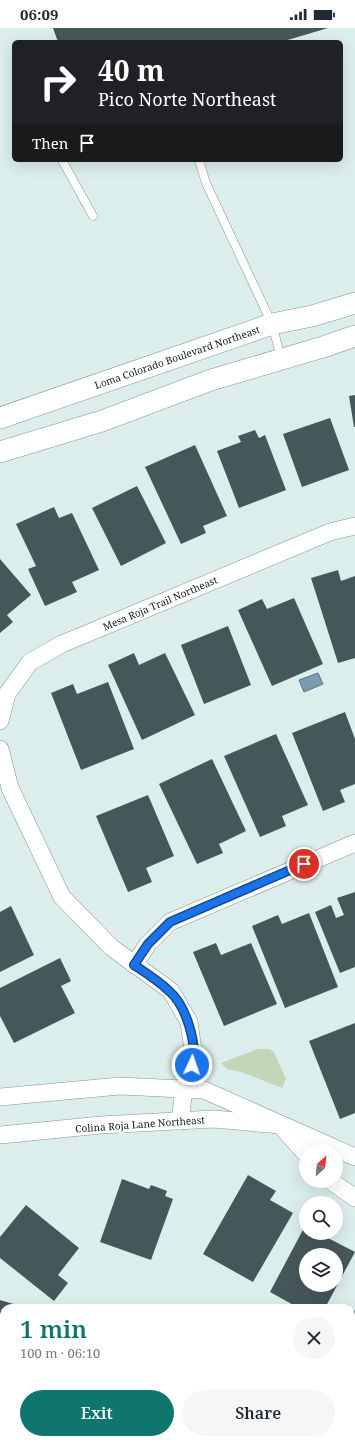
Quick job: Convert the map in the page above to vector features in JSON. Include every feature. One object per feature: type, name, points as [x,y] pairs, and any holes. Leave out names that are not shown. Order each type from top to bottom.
[{"type":"street","name":"Loma Colorado Boulevard Northeast","points":[[0,418],[272,324],[312,316],[355,303]]},
{"type":"street","points":[[0,452],[102,421],[211,380],[282,360],[355,336]]},
{"type":"street","name":"Mesa Roja Trail Northeast","points":[[0,721],[6,694],[30,662],[62,644],[330,532],[355,526]]},
{"type":"street","points":[[0,749],[10,788],[62,897],[111,947],[171,992],[189,1022],[194,1057],[184,1089],[180,1121]]},
{"type":"street","points":[[134,965],[148,944],[170,922],[355,843]]},
{"type":"street","name":"Colina Roja Lane Northeast","points":[[0,1097],[120,1086],[204,1090],[355,1158]]},
{"type":"street","name":"Colina Roja Lane Northeast","points":[[0,1136],[101,1125],[214,1119],[280,1125],[299,1146]]},
{"type":"street","points":[[341,1188],[355,1198]]},
{"type":"lane","points":[[63,162],[94,216]]},
{"type":"lane","points":[[201,162],[206,183],[272,324],[282,360]]},
{"type":"green space","points":[[258,1049],[269,1049],[274,1052],[286,1079],[282,1088],[241,1072],[227,1069],[221,1063]]},
{"type":"water","points":[[318,673],[323,684],[304,692],[299,680]]},
{"type":"building","points":[[53,28],[328,28],[288,40],[57,40]]},
{"type":"building","points":[[355,395],[355,427],[354,427],[349,396]]},
{"type":"building","points":[[330,418],[349,470],[302,487],[283,434]]},
{"type":"building","points":[[255,430],[259,438],[265,435],[286,490],[239,508],[217,451],[241,442],[238,436]]},
{"type":"building","points":[[195,445],[227,516],[203,526],[206,533],[181,544],[145,467]]},
{"type":"building","points":[[137,486],[166,543],[121,566],[92,508]]},
{"type":"building","points":[[54,507],[59,518],[72,513],[99,570],[72,582],[77,592],[45,606],[28,569],[36,566],[16,524]]},
{"type":"building","points":[[0,559],[31,595],[7,615],[13,622],[0,633]]},
{"type":"building","points":[[338,570],[341,581],[355,576],[355,658],[338,663],[311,578]]},
{"type":"building","points":[[294,598],[323,664],[272,686],[238,610],[262,599],[267,609]]},
{"type":"building","points":[[228,626],[251,685],[204,704],[181,645]]},
{"type":"building","points":[[134,653],[139,665],[165,653],[195,715],[142,740],[108,665]]},
{"type":"building","points":[[108,682],[134,749],[81,770],[51,693],[73,684],[77,694]]},
{"type":"building","points":[[345,712],[355,739],[355,784],[340,790],[345,802],[323,811],[292,733]]},
{"type":"building","points":[[276,734],[308,805],[282,816],[286,826],[260,837],[224,756]]},
{"type":"building","points":[[212,759],[246,831],[219,844],[223,853],[197,864],[159,784]]},
{"type":"building","points":[[148,795],[174,856],[146,868],[152,882],[128,892],[96,816]]},
{"type":"building","points":[[355,892],[355,967],[340,973],[315,912],[331,905],[336,918],[344,915],[337,898]]},
{"type":"building","points":[[11,906],[34,955],[0,972],[0,912]]},
{"type":"building","points":[[309,913],[338,987],[285,1008],[252,926],[278,915],[282,924]]},
{"type":"building","points":[[216,943],[221,955],[251,943],[277,1004],[224,1026],[193,952]]},
{"type":"building","points":[[60,958],[71,981],[61,986],[75,1013],[14,1043],[0,1016],[0,988]]},
{"type":"building","points":[[355,1023],[355,1113],[340,1119],[309,1041]]},
{"type":"building","points":[[248,1175],[276,1191],[270,1200],[293,1213],[253,1282],[203,1254]]},
{"type":"building","points":[[122,1179],[149,1189],[151,1185],[167,1191],[165,1196],[173,1199],[151,1260],[100,1242]]},
{"type":"building","points":[[26,1205],[79,1248],[58,1275],[68,1283],[54,1301],[0,1258],[0,1237]]},
{"type":"building","points":[[299,1237],[299,1240],[332,1240],[355,1252],[343,1274],[343,1248],[299,1248],[299,1292],[334,1292],[327,1304],[292,1304],[270,1292]]},
{"type":"building","points":[[0,1300],[14,1304],[0,1304]]},
{"type":"route","points":[[192,1065],[194,1057],[189,1022],[171,992],[134,965],[148,944],[170,922],[304,864]]}]
